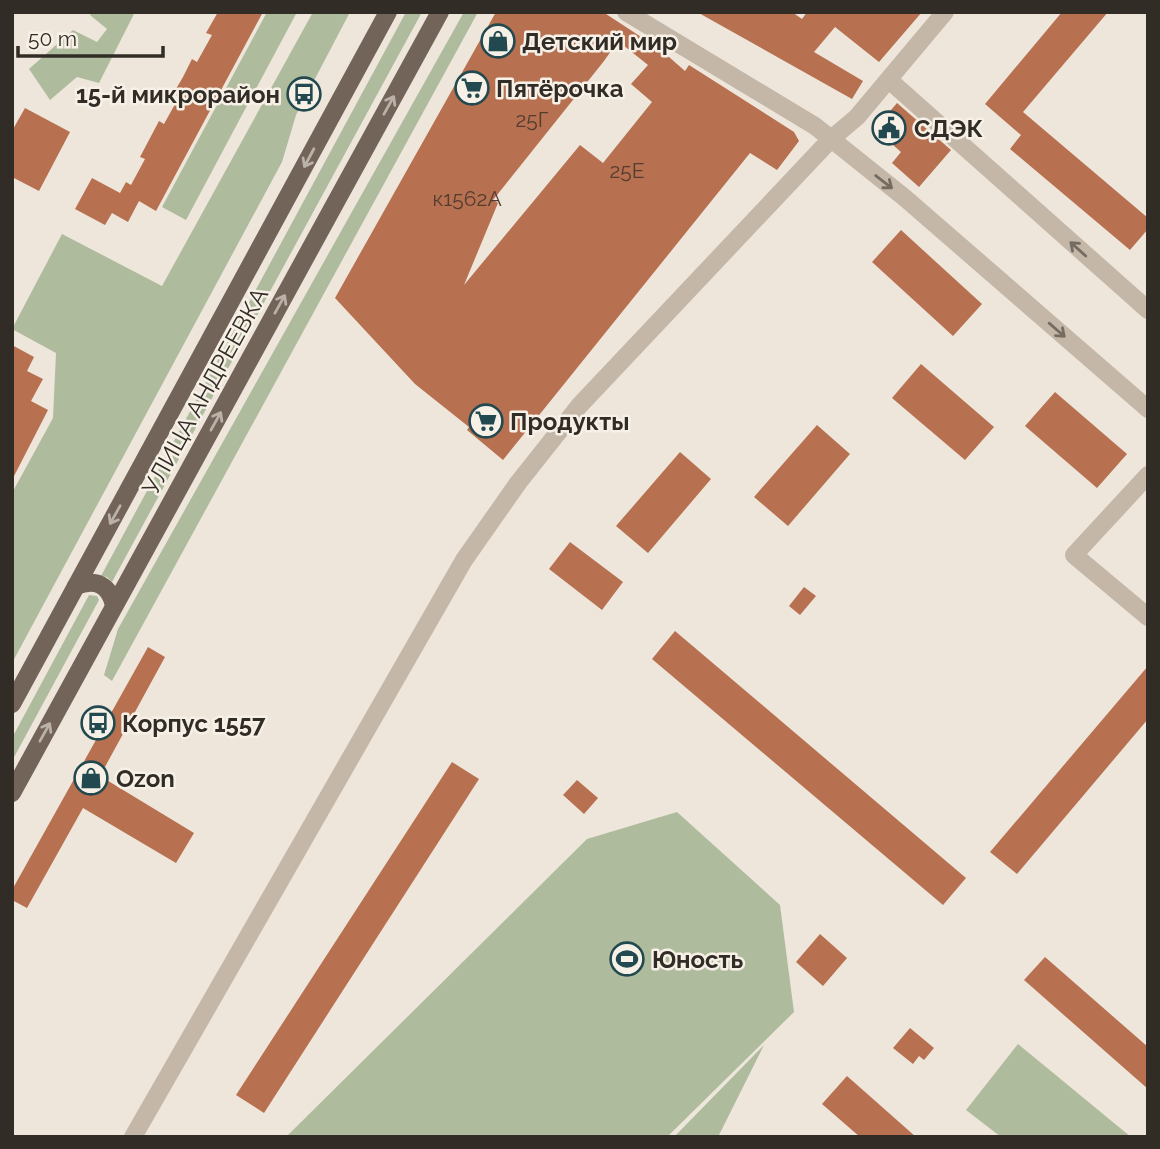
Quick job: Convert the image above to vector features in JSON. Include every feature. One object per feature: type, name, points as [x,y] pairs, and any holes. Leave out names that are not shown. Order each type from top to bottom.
[{"type":"main road","name":"УЛИЦА АНДРЕЕВКА","points":[[12,704],[388,12]]},
{"type":"main road","name":"УЛИЦА АНДРЕЕВКА","points":[[12,793],[440,12]]},
{"type":"main road","points":[[76,586],[86,582],[105,587],[114,605]]},
{"type":"street","points":[[626,12],[815,126],[905,198],[1148,409]]},
{"type":"street","points":[[133,1137],[464,560],[518,483],[579,406],[831,139],[857,117],[945,12]]},
{"type":"street","points":[[889,80],[1148,310]]},
{"type":"street","points":[[1148,475],[1074,555],[1148,617]]},
{"type":"green space","points":[[92,12],[135,12],[99,83],[77,77],[50,100],[29,69],[73,30],[97,42],[107,29],[90,15]]},
{"type":"green space","points":[[267,12],[297,12],[186,220],[162,207]]},
{"type":"green space","points":[[313,12],[350,12],[296,115],[282,162],[12,663],[12,493],[53,418],[56,353],[12,329],[62,234],[162,286]]},
{"type":"green space","points":[[406,12],[422,12],[112,582],[101,576]]},
{"type":"green space","points":[[464,12],[478,12],[112,681],[104,675],[118,629]]},
{"type":"green space","points":[[89,595],[97,596],[99,600],[12,761],[12,738]]},
{"type":"green space","name":"Юность","points":[[677,812],[780,905],[794,1012],[667,1137],[286,1137],[587,839]]},
{"type":"green space","points":[[1018,1044],[1131,1137],[1001,1137],[966,1110]]},
{"type":"green space","points":[[764,1045],[718,1137],[674,1137]]},
{"type":"building","points":[[218,12],[263,12],[156,211],[139,201],[128,222],[112,213],[105,225],[75,209],[92,178],[120,193],[126,182],[131,185],[145,159],[140,157],[159,121],[164,124],[179,97],[173,94],[192,59],[197,62],[212,35],[206,33]]},
{"type":"building","points":[[496,12],[603,12],[661,50],[685,71],[689,65],[794,132],[799,141],[777,170],[750,153],[503,460],[467,430],[469,427],[415,384],[335,298]],"holes":[[[618,41],[648,65],[631,84],[652,102],[603,163],[580,145],[464,285],[498,203],[493,200]]]},
{"type":"building","points":[[697,12],[792,12],[802,19],[807,12],[922,12],[879,62],[835,27],[814,52],[863,81],[852,99]]},
{"type":"building","points":[[1062,12],[1108,12],[1023,112],[1148,218],[1148,229],[1130,250],[1010,149],[1021,135],[985,104]]},
{"type":"building","points":[[897,103],[951,150],[919,187],[892,163],[901,152],[875,129]]},
{"type":"building","points":[[25,108],[70,132],[39,191],[12,177],[12,131]]},
{"type":"building","points":[[901,230],[982,304],[953,336],[872,262]]},
{"type":"building","points":[[12,345],[34,357],[27,371],[43,379],[31,401],[48,410],[12,480]]},
{"type":"building","points":[[921,364],[994,427],[965,460],[892,398]]},
{"type":"building","points":[[1055,392],[1127,454],[1097,488],[1025,426]]},
{"type":"building","points":[[817,425],[850,454],[788,526],[754,497]]},
{"type":"building","points":[[680,452],[711,479],[648,553],[616,526]]},
{"type":"building","points":[[570,542],[623,582],[602,610],[549,569]]},
{"type":"building","points":[[804,587],[816,596],[800,615],[789,606]]},
{"type":"building","points":[[675,631],[966,878],[943,905],[652,659]]},
{"type":"building","points":[[148,647],[165,657],[100,776],[194,833],[176,863],[83,808],[27,908],[12,900],[12,890]]},
{"type":"building","points":[[1148,666],[1148,719],[1017,874],[990,852]]},
{"type":"building","points":[[452,762],[479,779],[264,1113],[236,1095]]},
{"type":"building","points":[[577,780],[598,798],[584,814],[563,795]]},
{"type":"building","points":[[820,934],[847,958],[823,986],[796,962]]},
{"type":"building","points":[[1045,957],[1148,1047],[1148,1089],[1024,980]]},
{"type":"building","points":[[910,1028],[934,1048],[924,1060],[919,1056],[913,1064],[893,1048]]},
{"type":"building","points":[[847,1076],[916,1137],[860,1137],[822,1104]]},
{"type":"place","name":"Детский мир","points":[[498,41]]},
{"type":"place","name":"Пятёрочка","points":[[472,88]]},
{"type":"place","name":"15-й микрорайон","points":[[304,94]]},
{"type":"place","name":"СДЭК","points":[[889,128]]},
{"type":"place","name":"Продукты","points":[[486,421]]},
{"type":"place","name":"Корпус 1557","points":[[98,723]]},
{"type":"place","name":"Ozon","points":[[91,778]]},
{"type":"place","name":"Юность","points":[[627,959]]}]
